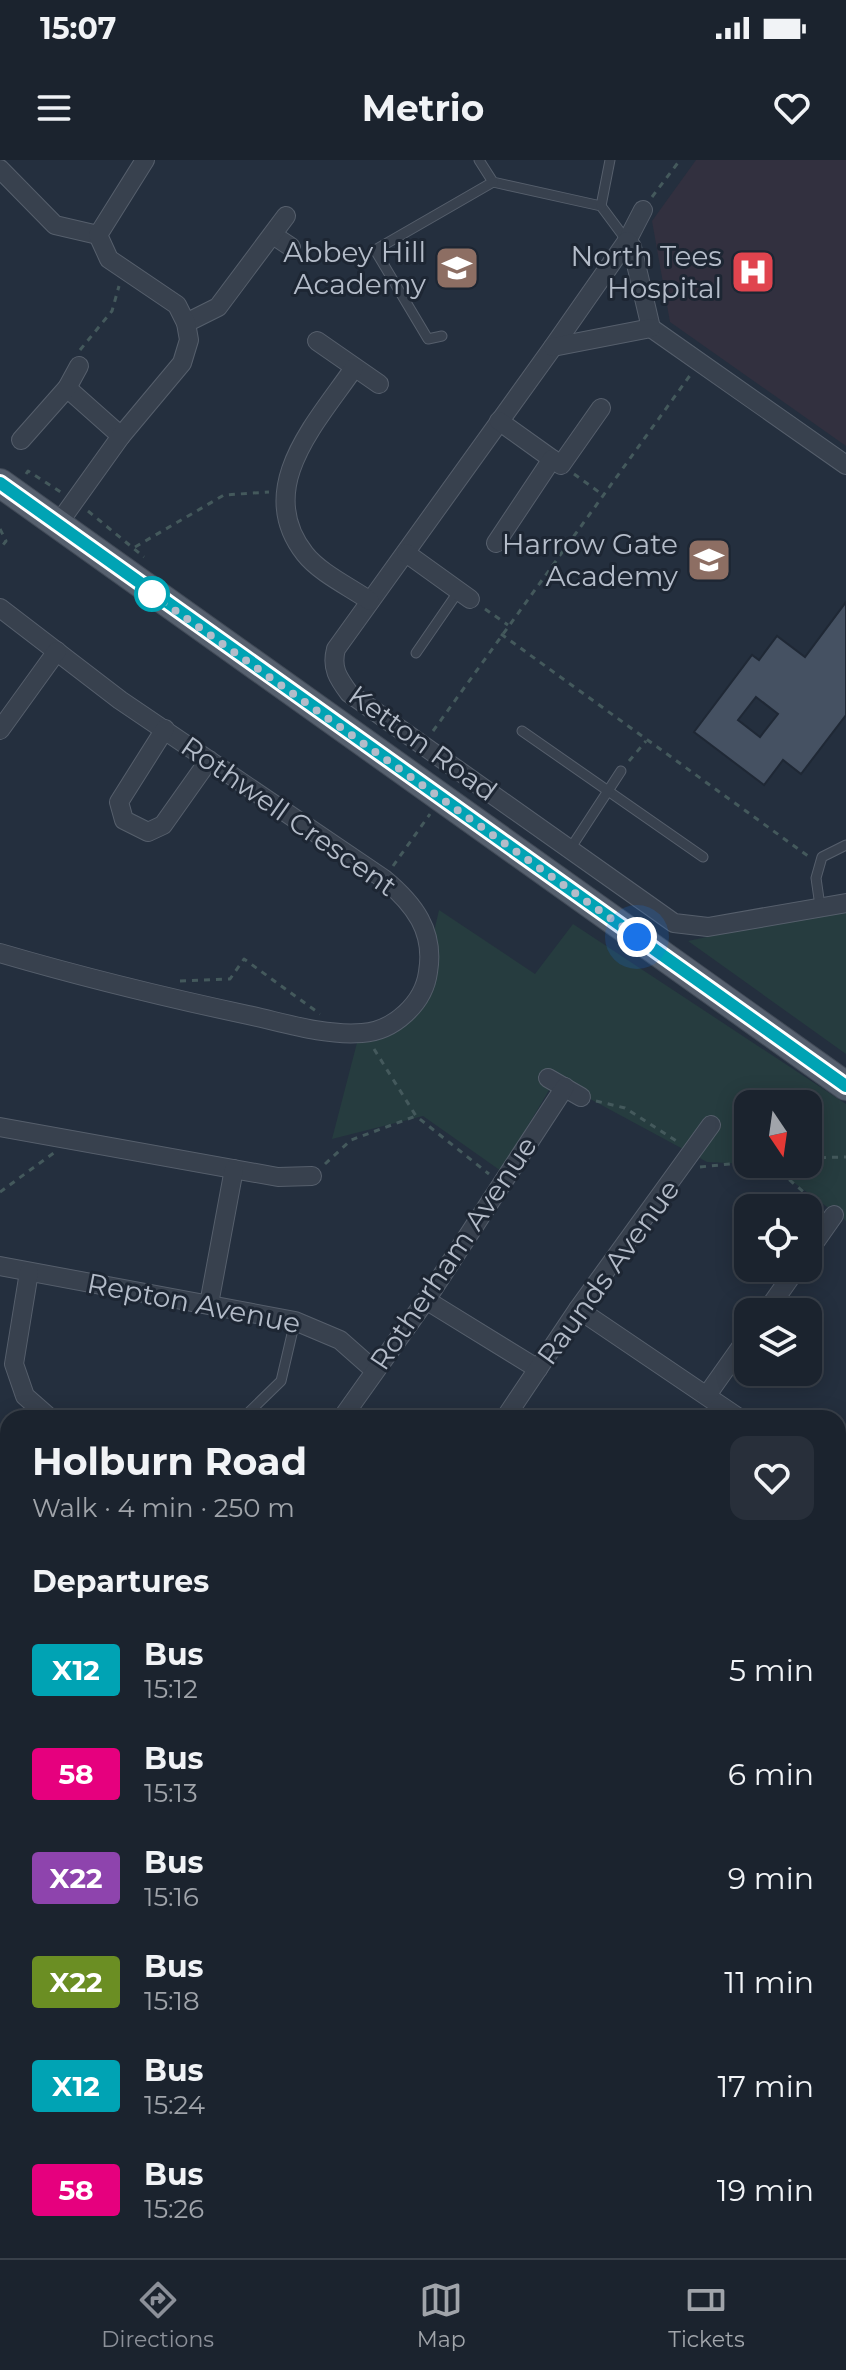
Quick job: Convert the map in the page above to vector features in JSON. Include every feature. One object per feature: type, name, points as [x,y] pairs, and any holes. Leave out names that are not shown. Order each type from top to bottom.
[{"type":"main road","points":[[0,483],[846,1086]]},
{"type":"street","points":[[98,235],[145,160]]},
{"type":"street","points":[[0,169],[55,225],[80,234],[98,235]]},
{"type":"street","name":"Ketton Road","points":[[643,210],[627,241],[336,649],[332,662],[337,677],[349,693],[674,923],[690,927],[846,903]]},
{"type":"street","points":[[186,323],[218,307],[286,216]]},
{"type":"street","points":[[58,524],[121,436],[182,363],[189,340],[186,323],[177,305],[158,289],[109,259],[98,235]]},
{"type":"street","points":[[273,235],[291,247]]},
{"type":"street","points":[[627,241],[632,247],[651,328],[846,465]]},
{"type":"street","points":[[553,347],[651,328]]},
{"type":"street","points":[[317,341],[379,384]]},
{"type":"street","points":[[21,440],[67,388],[79,366]]},
{"type":"street","points":[[354,368],[295,454],[285,491],[285,512],[292,534],[306,556],[370,601]]},
{"type":"street","points":[[67,388],[121,436]]},
{"type":"street","points":[[496,543],[601,408]]},
{"type":"street","points":[[499,421],[557,462]]},
{"type":"street","points":[[406,553],[464,595]]},
{"type":"street","name":"Rothwell Crescent","points":[[0,608],[165,729],[384,879],[408,899],[425,927],[430,960],[426,989],[410,1010],[390,1024],[355,1033]]},
{"type":"street","points":[[0,730],[57,651]]},
{"type":"street","points":[[165,729],[119,802],[124,820],[148,832],[163,825],[209,760]]},
{"type":"street","points":[[0,953],[174,999],[326,1032],[355,1033]]},
{"type":"street","name":"Rotherham Avenue","points":[[347,1410],[426,1300],[564,1088]]},
{"type":"street","name":"Raunds Avenue","points":[[510,1410],[578,1309],[682,1170],[711,1125]]},
{"type":"street","points":[[0,1127],[278,1177],[312,1176]]},
{"type":"street","points":[[209,1304],[234,1169]]},
{"type":"street","points":[[822,1232],[833,1216]]},
{"type":"street","name":"Repton Avenue","points":[[0,1266],[295,1321],[340,1340],[374,1370]]},
{"type":"street","points":[[29,1272],[14,1364],[25,1396],[41,1410]]},
{"type":"street","points":[[426,1300],[538,1369]]},
{"type":"street","points":[[578,1309],[728,1410]]},
{"type":"street","points":[[707,1395],[734,1357]]},
{"type":"lane","points":[[479,160],[493,182]]},
{"type":"lane","points":[[601,206],[610,160]]},
{"type":"lane","points":[[442,336],[428,339],[375,250],[493,182],[601,206],[627,241]]},
{"type":"lane","points":[[416,653],[464,595]]},
{"type":"lane","points":[[522,731],[703,857]]},
{"type":"lane","points":[[570,849],[621,771]]},
{"type":"lane","points":[[820,906],[816,878],[822,857],[846,845]]},
{"type":"lane","points":[[251,1410],[281,1381],[295,1321]]},
{"type":"path","points":[[643,210],[680,160]]},
{"type":"path","points":[[79,366],[81,347],[112,311],[123,269]]},
{"type":"path","points":[[424,744],[700,363]]},
{"type":"path","points":[[557,462],[603,495]]},
{"type":"path","points":[[133,548],[224,495],[285,491]]},
{"type":"path","points":[[0,529],[6,541],[0,549]]},
{"type":"path","points":[[464,595],[508,625]]},
{"type":"path","points":[[501,634],[809,856],[806,870]]},
{"type":"path","points":[[621,771],[646,741]]},
{"type":"path","points":[[384,879],[441,799]]},
{"type":"path","points":[[174,999],[177,981],[230,979],[244,959],[355,1033],[416,1116],[502,1184]]},
{"type":"path","points":[[564,1088],[625,1108],[693,1152]]},
{"type":"path","points":[[312,1176],[351,1140],[416,1116]]},
{"type":"path","points":[[0,1192],[52,1157],[62,1138]]},
{"type":"path","points":[[822,1158],[846,1157]]},
{"type":"path","points":[[682,1170],[734,1164]]},
{"type":"path","points":[[788,1178],[833,1216]]},
{"type":"shaded area","name":"North Tees Hospital","points":[[696,160],[846,160],[846,446],[670,322],[652,221]]},
{"type":"green space","points":[[846,907],[846,1054],[688,941]]},
{"type":"green space","points":[[439,910],[535,974],[573,924],[846,1104],[846,1221],[822,1203],[822,1194],[809,1194],[788,1178],[822,1178],[822,1090],[734,1090],[734,1163],[707,1162],[555,1080],[501,1171],[423,1116],[332,1139],[359,1035],[416,1010]]},
{"type":"building","points":[[846,602],[846,715],[801,774],[783,760],[764,785],[694,732],[752,655],[759,660],[777,636],[805,657]],"holes":[[[756,697],[778,714],[760,737],[738,720]]]},
{"type":"bus line","name":"X12","points":[[0,483],[846,1086]]},
{"type":"place","name":"Abbey Hill Academy","points":[[457,268]]},
{"type":"place","name":"North Tees Hospital","points":[[753,272]]},
{"type":"place","name":"Harrow Gate Academy","points":[[709,560]]},
{"type":"route","points":[[152,594],[637,937]]}]
